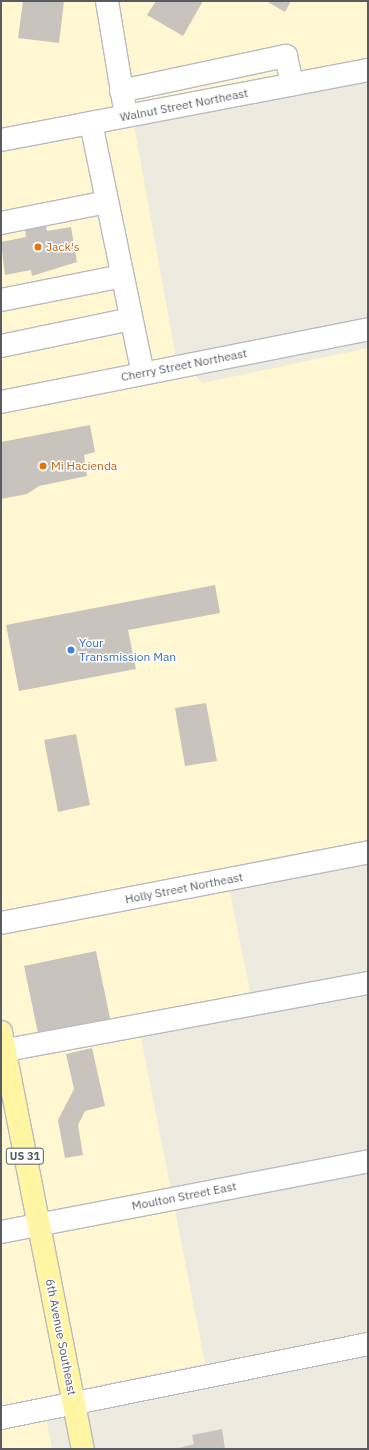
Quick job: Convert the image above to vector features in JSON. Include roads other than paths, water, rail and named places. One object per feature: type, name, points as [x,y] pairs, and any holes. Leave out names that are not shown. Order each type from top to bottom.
[{"type":"main road","name":"US 31","points":[[2,1044],[38,1224]]},
{"type":"main road","name":"6th Avenue Southeast","points":[[38,1224],[83,1449]]},
{"type":"street","points":[[107,1],[126,116]]},
{"type":"street","points":[[121,91],[286,56],[292,84]]},
{"type":"street","name":"Walnut Street Northeast","points":[[1,140],[368,70]]},
{"type":"street","points":[[91,123],[143,374]]},
{"type":"street","points":[[1,223],[107,202]]},
{"type":"street","points":[[1,300],[122,276]]},
{"type":"street","points":[[1,346],[131,319]]},
{"type":"street","name":"Cherry Street Northeast","points":[[1,402],[368,329]]},
{"type":"street","name":"Holly Street Northeast","points":[[1,923],[368,852]]},
{"type":"street","points":[[2,1044],[368,983]]},
{"type":"street","name":"Moulton Street East","points":[[1,1232],[368,1160]]},
{"type":"street","points":[[1,1418],[368,1344]]},
{"type":"place","name":"Jack's","points":[[38,247]]},
{"type":"place","name":"Mi Hacienda","points":[[43,466]]},
{"type":"place","name":"Your Transmission Man","points":[[71,650]]}]
